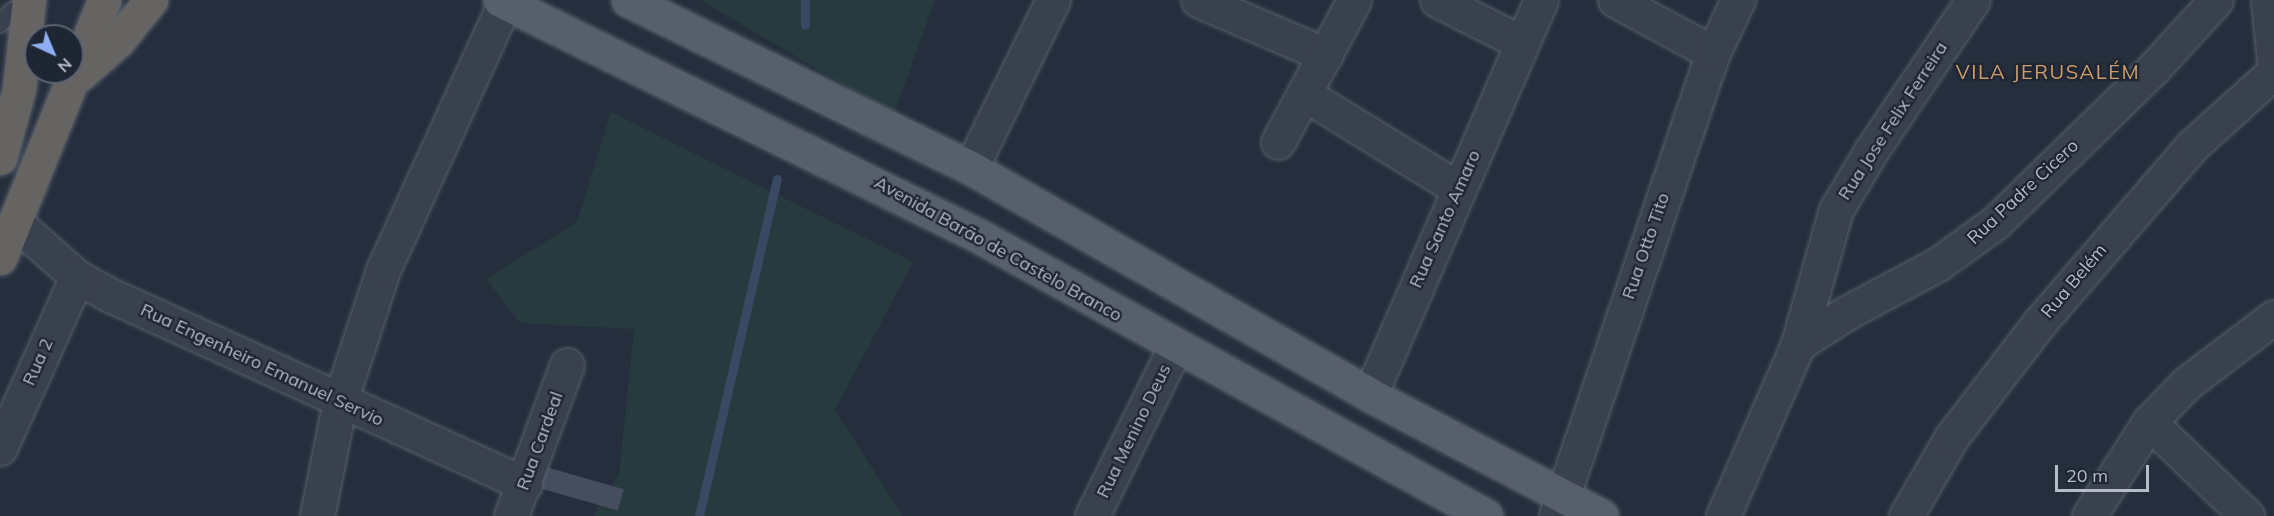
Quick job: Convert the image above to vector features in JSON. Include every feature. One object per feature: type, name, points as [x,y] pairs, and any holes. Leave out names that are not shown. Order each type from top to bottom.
[{"type":"highway","points":[[84,54],[104,0]]},
{"type":"highway","points":[[84,70],[118,41],[151,0]]},
{"type":"highway","points":[[0,158],[19,89],[14,15]]},
{"type":"highway","points":[[0,258],[72,84]]},
{"type":"main road","points":[[628,0],[971,168],[1558,506],[1601,516]]},
{"type":"main road","name":"Avenida Barão de Castelo Branco","points":[[504,1],[862,175],[979,236],[1175,347],[1486,516]]},
{"type":"street","points":[[971,168],[1053,0]]},
{"type":"street","points":[[1198,0],[1326,55]]},
{"type":"street","points":[[1278,142],[1306,95],[1354,0]]},
{"type":"street","points":[[1437,0],[1521,43]]},
{"type":"street","name":"Rua Santo Amaro","points":[[1370,396],[1457,188],[1541,0]]},
{"type":"street","points":[[1615,0],[1713,53]]},
{"type":"street","name":"Rua Otto Tito","points":[[1558,506],[1713,53],[1738,0]]},
{"type":"street","name":"Rua Jose Felix Ferreira","points":[[1723,516],[1798,344],[1836,210],[1870,151],[1973,0]]},
{"type":"street","name":"Rua Padre Cicero","points":[[1798,344],[1848,312],[1938,264],[1979,236],[2136,85],[2216,0]]},
{"type":"street","points":[[317,516],[340,401],[399,228],[504,1]]},
{"type":"street","points":[[2265,1],[2274,60]]},
{"type":"street","name":"Rua Belém","points":[[1906,516],[1950,438],[2061,297],[2192,146],[2274,72]]},
{"type":"street","points":[[1306,95],[1457,188]]},
{"type":"street","name":"Rua Engenheiro Emanuel Servio","points":[[15,222],[77,277],[340,401],[525,484]]},
{"type":"street","name":"Rua 2","points":[[0,448],[77,277]]},
{"type":"street","points":[[2089,516],[2150,422],[2187,382],[2274,317]]},
{"type":"street","name":"Rua Menino Deus","points":[[1092,516],[1175,347]]},
{"type":"street","name":"Rua Cardeal","points":[[511,516],[525,484],[567,365]]},
{"type":"street","points":[[2150,422],[2247,516]]},
{"type":"green space","points":[[700,0],[935,0],[894,114]]},
{"type":"green space","points":[[611,112],[913,262],[835,410],[903,516],[593,516],[619,474],[634,329],[520,323],[486,279],[577,222]]},
{"type":"building","points":[[546,467],[624,489],[618,510],[540,488]]},
{"type":"waterway","points":[[805,0],[805,25]]},
{"type":"waterway","points":[[699,516],[777,179]]},
{"type":"district","name":"VILA JERUSALÉM","points":[[2048,71]]}]
